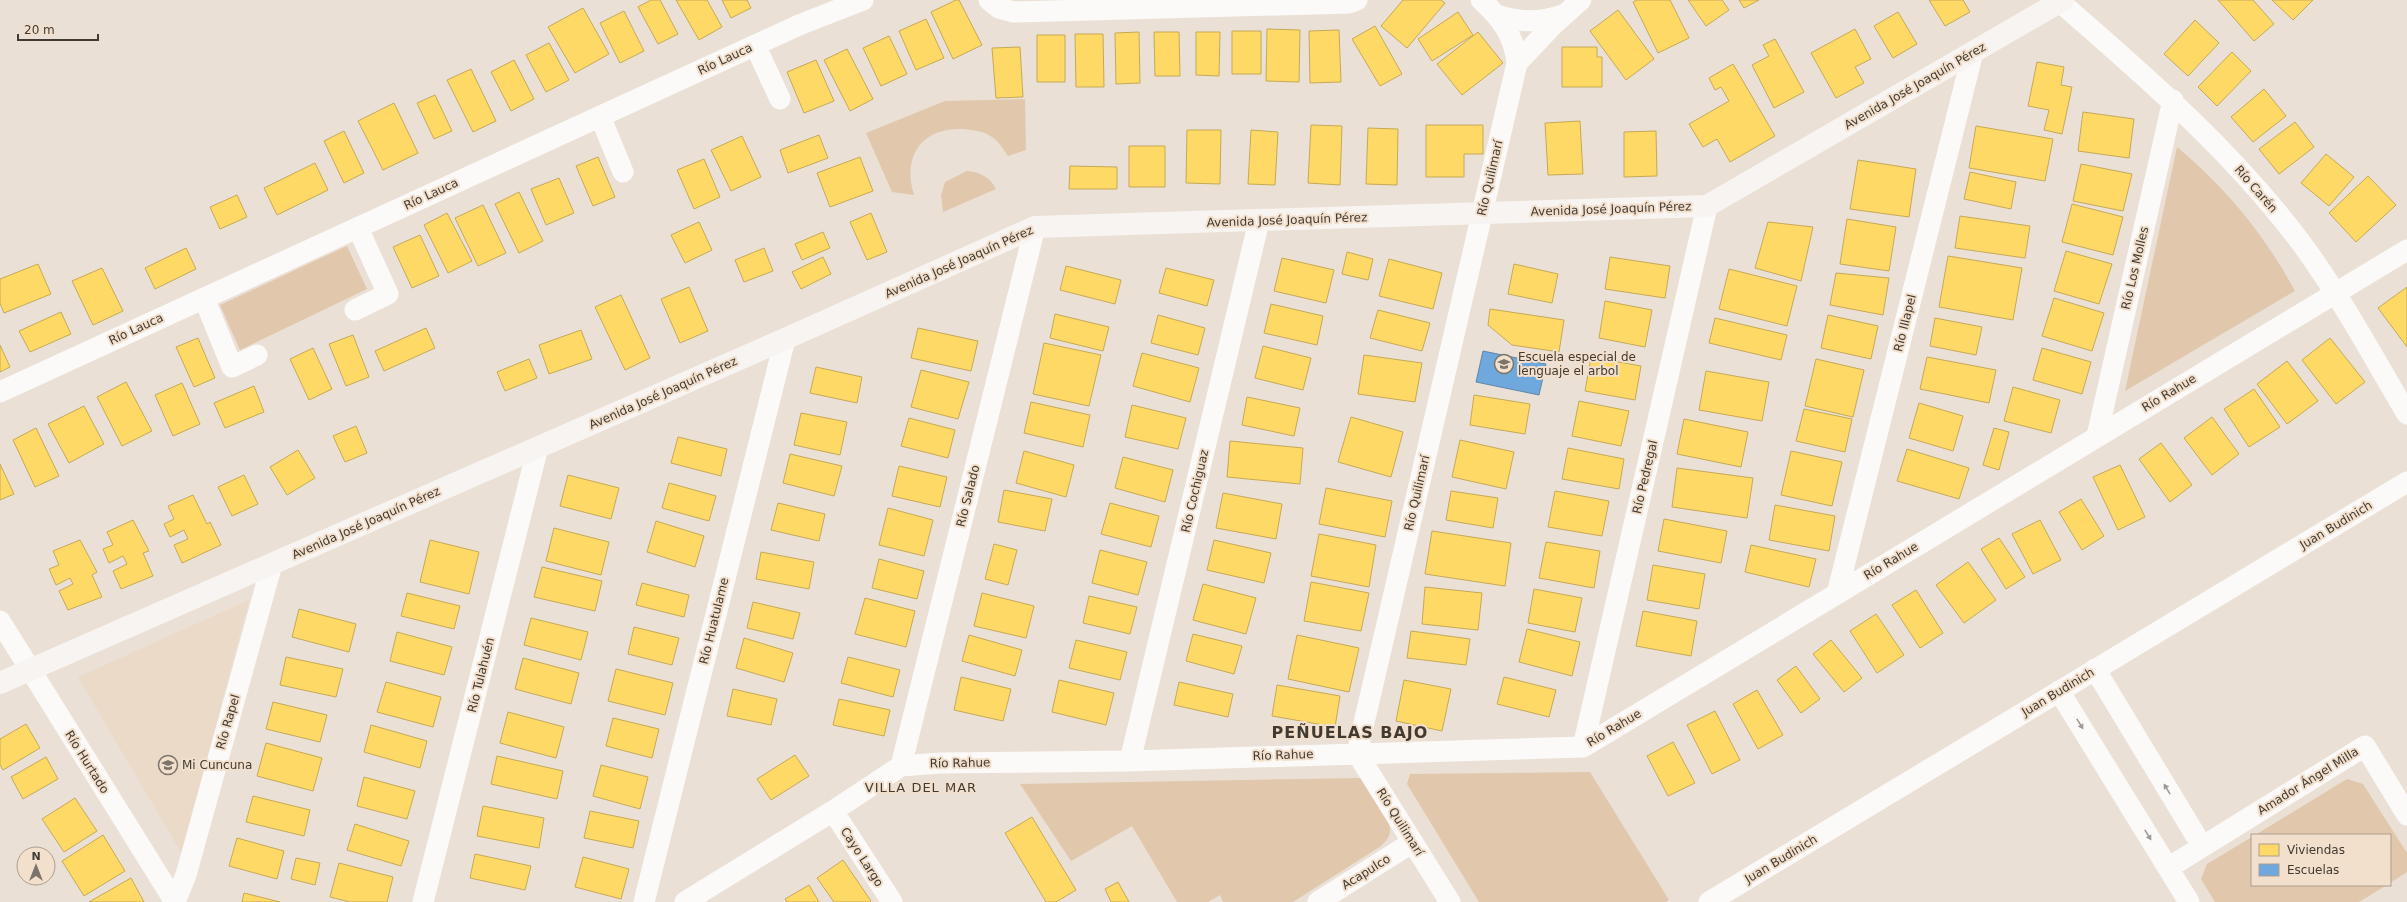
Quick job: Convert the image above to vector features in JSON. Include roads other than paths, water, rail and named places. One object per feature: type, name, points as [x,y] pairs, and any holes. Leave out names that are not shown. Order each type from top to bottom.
[{"type":"main road","name":"Avenida José Joaquín Pérez","points":[[0,683],[785,339],[1035,227],[1707,206],[2061,1]]},
{"type":"street","name":"Río Lauca","points":[[0,392],[755,45],[863,0]]},
{"type":"street","points":[[989,0],[999,8],[1014,12],[1349,3],[1357,0]]},
{"type":"street","points":[[1480,0],[1497,15],[1511,37],[1517,63]]},
{"type":"street","points":[[1517,63],[1564,15],[1581,0]]},
{"type":"street","name":"Río Carén","points":[[2061,1],[2172,100],[2257,189],[2298,239],[2336,292],[2407,414]]},
{"type":"street","points":[[1497,15],[1526,22],[1552,19],[1564,15]]},
{"type":"street","points":[[755,45],[780,99]]},
{"type":"street","name":"Río Illapel","points":[[1837,594],[1973,52]]},
{"type":"street","name":"Río Quilimarí","points":[[1450,902],[1357,753],[1517,63]]},
{"type":"street","name":"Río Los Molles","points":[[2097,436],[2172,100]]},
{"type":"street","points":[[600,116],[623,172]]},
{"type":"street","name":"Río Pedregal","points":[[1584,747],[1707,206]]},
{"type":"street","name":"Río Cochiguaz","points":[[1130,761],[1259,220]]},
{"type":"street","name":"Río Salado","points":[[901,766],[1035,227]]},
{"type":"street","points":[[355,310],[388,294],[358,228]]},
{"type":"street","name":"Río Rahue","points":[[685,902],[833,811],[901,766],[940,763],[1130,761],[1584,747],[2407,250]]},
{"type":"street","points":[[204,298],[232,367],[257,355]]},
{"type":"street","name":"Río Huatulame","points":[[644,902],[785,339]]},
{"type":"street","name":"Río Tulahuén","points":[[423,902],[538,447]]},
{"type":"street","name":"Juan Budinich","points":[[1709,902],[1738,895],[2059,691],[2407,482]]},
{"type":"street","name":"Río Rapel","points":[[175,902],[186,875],[272,564]]},
{"type":"street","name":"Río Hurtado","points":[[0,621],[175,902]]},
{"type":"street","points":[[2095,670],[2202,846]]},
{"type":"street","points":[[2059,691],[2189,902]]},
{"type":"street","name":"Amador Ángel Milla","points":[[2168,868],[2364,746],[2407,815]]},
{"type":"street","name":"Cayo Largo","points":[[833,811],[892,902]]},
{"type":"street","name":"Acapulco","points":[[1318,902],[1413,842]]},
{"type":"place","name":"Escuela especial de lenguaje el arbol","points":[[1504,364]]},
{"type":"place","name":"Mi Cuncuna","points":[[168,765]]},
{"type":"district","name":"PEÑUELAS BAJO","points":[[1350,732]]},
{"type":"district","name":"VILLA DEL MAR","points":[[921,787]]}]
